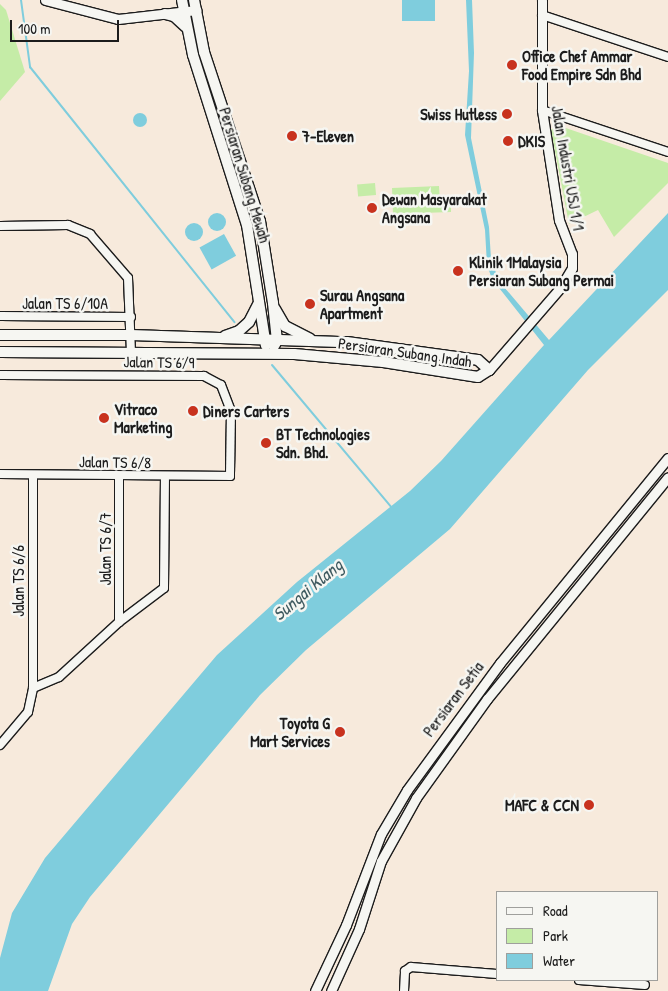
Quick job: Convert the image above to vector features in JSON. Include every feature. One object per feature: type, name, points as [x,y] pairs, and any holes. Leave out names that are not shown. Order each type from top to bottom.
[{"type":"main road","points":[[166,14],[180,0]]},
{"type":"main road","name":"Persiaran Subang Mewah","points":[[180,0],[247,225],[260,302],[263,341],[270,353]]},
{"type":"main road","name":"Persiaran Subang Mewah","points":[[195,5],[204,52],[260,222],[277,341]]},
{"type":"main road","points":[[166,14],[174,16],[187,28]]},
{"type":"main road","points":[[214,338],[239,331],[253,317],[260,302]]},
{"type":"main road","points":[[273,303],[285,326],[315,341]]},
{"type":"main road","name":"Persiaran Subang Indah","points":[[0,335],[131,335],[387,345],[478,360],[488,370],[478,377],[346,357],[270,353],[0,352]]},
{"type":"main road","points":[[270,353],[277,341]]},
{"type":"street","points":[[45,0],[111,18],[166,14],[184,11],[195,5]]},
{"type":"street","name":"Jalan Industri USJ 1/1","points":[[488,370],[525,330],[570,274],[573,261],[559,220],[542,110],[542,0]]},
{"type":"street","points":[[542,15],[668,57]]},
{"type":"street","points":[[542,110],[668,152]]},
{"type":"street","points":[[0,226],[68,225],[90,234],[128,278],[131,352]]},
{"type":"street","name":"Jalan TS 6/10A","points":[[0,316],[131,317]]},
{"type":"street","name":"Jalan TS 6/9","points":[[0,375],[192,375],[214,380],[221,386],[230,402],[230,476]]},
{"type":"street","name":"Persiaran Setia","points":[[315,991],[346,925],[381,834],[407,790],[506,655],[668,458]]},
{"type":"street","name":"Jalan TS 6/8","points":[[0,474],[230,476]]},
{"type":"street","name":"Jalan TS 6/6","points":[[0,744],[28,712],[33,688],[33,475]]},
{"type":"street","name":"Jalan TS 6/7","points":[[119,476],[119,622]]},
{"type":"street","points":[[33,688],[59,677],[119,622],[164,588],[165,476]]},
{"type":"street","name":"Persiaran Setia","points":[[331,991],[359,929],[381,861],[416,798],[487,699],[668,477]]},
{"type":"street","points":[[404,991],[405,971],[411,966],[496,974]]},
{"type":"street","points":[[592,981],[645,985]]},
{"type":"green space","points":[[0,4],[6,10],[25,72],[0,101]]},
{"type":"green space","points":[[557,125],[668,163],[668,183],[614,237],[598,210],[569,224],[551,130]]},
{"type":"green space","points":[[375,183],[376,195],[358,197],[357,185]]},
{"type":"green space","points":[[439,186],[440,203],[451,203],[451,212],[393,214],[392,188]]},
{"type":"water","points":[[402,0],[435,0],[435,21],[402,21]]},
{"type":"water","name":"Sungai Klang","points":[[466,0],[472,0],[474,53],[471,138],[489,227],[491,259],[499,281],[549,340],[668,213],[668,290],[588,370],[450,529],[306,650],[260,695],[90,897],[72,924],[48,991],[0,991],[0,958],[12,913],[45,858],[217,655],[297,582],[410,491],[441,461],[544,345],[492,279],[487,265],[485,230],[465,135],[469,71]]},
{"type":"water","points":[[137,113],[143,113],[147,120],[143,127],[137,127],[133,123],[133,117]]},
{"type":"water","points":[[217,213],[223,216],[226,222],[223,228],[217,231],[211,228],[208,222],[211,216]]},
{"type":"water","points":[[190,223],[198,223],[203,228],[201,239],[190,241],[185,236],[185,228]]},
{"type":"water","points":[[224,234],[236,256],[212,269],[200,248]]},
{"type":"waterway","points":[[21,0],[30,67],[234,322]]},
{"type":"waterway","points":[[272,365],[391,507]]},
{"type":"place","name":"Office Chef Ammar Food Empire Sdn Bhd","points":[[512,65]]},
{"type":"place","name":"Swiss Hutless","points":[[507,114]]},
{"type":"place","name":"7-Eleven","points":[[292,136]]},
{"type":"place","name":"DKIS","points":[[508,141]]},
{"type":"place","name":"Dewan Masyarakat Angsana","points":[[372,208]]},
{"type":"place","name":"Klinik 1Malaysia Persiaran Subang Permai","points":[[458,271]]},
{"type":"place","name":"Surau Angsana Apartment","points":[[310,304]]},
{"type":"place","name":"Diners Carters","points":[[193,411]]},
{"type":"place","name":"Vitraco Marketing","points":[[104,418]]},
{"type":"place","name":"BT Technologies Sdn. Bhd.","points":[[266,443]]},
{"type":"place","name":"Toyota G Mart Services","points":[[340,732]]},
{"type":"place","name":"MAFC & CCN","points":[[589,805]]}]
